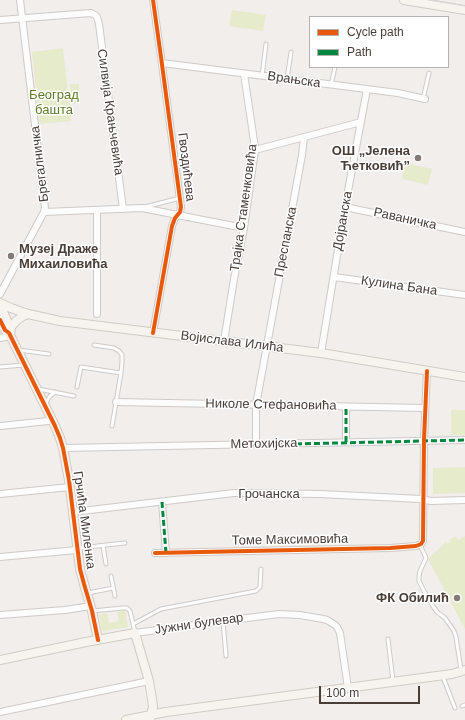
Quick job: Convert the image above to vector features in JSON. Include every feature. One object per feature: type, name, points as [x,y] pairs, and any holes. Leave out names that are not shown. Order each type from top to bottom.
[{"type":"main road","points":[[404,0],[465,10]]},
{"type":"main road","name":"Војислава Илића","points":[[0,304],[28,314],[60,321],[321,353],[465,377]]},
{"type":"main road","name":"Грчића Миленка","points":[[0,304],[9,326],[9,335]]},
{"type":"main road","points":[[9,335],[11,327],[16,321],[28,314]]},
{"type":"main road","name":"Грчића Миленка","points":[[0,320],[36,388],[60,438],[70,487],[80,569],[98,640]]},
{"type":"main road","points":[[135,633],[149,681],[153,704],[151,717]]},
{"type":"main road","name":"Јужни булевар","points":[[0,660],[135,633]]},
{"type":"main road","points":[[126,720],[463,671]]},
{"type":"street","name":"Брегалничка","points":[[0,294],[44,212],[45,204],[20,0]]},
{"type":"street","name":"Гвоздићева","points":[[153,0],[181,210],[172,224],[153,333]]},
{"type":"street","name":"Силвија Крањчевића","points":[[22,18],[91,13],[95,15],[98,20],[123,208]]},
{"type":"street","points":[[0,20],[22,18]]},
{"type":"street","name":"Врањска","points":[[162,63],[398,93],[424,99]]},
{"type":"street","name":"Трајка Стаменковића","points":[[224,341],[244,228],[255,150],[244,74]]},
{"type":"street","name":"Дојранска","points":[[321,353],[345,207],[367,89]]},
{"type":"street","points":[[255,150],[361,122]]},
{"type":"street","name":"Преспанска","points":[[256,443],[256,404],[302,156],[304,137]]},
{"type":"street","name":"Раваничка","points":[[345,207],[465,232]]},
{"type":"street","points":[[44,212],[142,208],[244,228]]},
{"type":"street","points":[[97,210],[97,314]]},
{"type":"street","name":"Кулина Бана","points":[[334,277],[465,294]]},
{"type":"street","points":[[0,338],[9,335]]},
{"type":"street","points":[[422,543],[427,371]]},
{"type":"street","name":"Николе Стефановића","points":[[116,402],[425,408]]},
{"type":"street","points":[[346,407],[346,442]]},
{"type":"street","points":[[1,426],[48,421],[51,419]]},
{"type":"street","name":"Метохијска","points":[[63,448],[465,440]]},
{"type":"street","points":[[0,494],[70,487]]},
{"type":"street","name":"Грочанска","points":[[73,512],[234,493],[265,492],[424,499],[430,501],[465,500]]},
{"type":"street","points":[[162,502],[166,552]]},
{"type":"street","name":"Томе Максимовића","points":[[155,553],[390,548],[416,546],[422,543]]},
{"type":"street","points":[[0,557],[77,549]]},
{"type":"street","points":[[0,615],[91,609]]},
{"type":"street","name":"Јужни булевар","points":[[135,633],[266,615],[289,614],[327,620],[337,627],[340,633],[348,688]]},
{"type":"street","points":[[0,712],[149,681]]},
{"type":"lane","points":[[262,76],[266,44]]},
{"type":"lane","points":[[287,79],[291,52]]},
{"type":"lane","points":[[331,85],[335,68]]},
{"type":"lane","points":[[424,99],[429,73]]},
{"type":"lane","points":[[142,208],[180,198]]},
{"type":"lane","points":[[94,345],[114,348],[119,351],[122,358],[112,426]]},
{"type":"lane","points":[[16,350],[49,354]]},
{"type":"lane","points":[[0,367],[24,365]]},
{"type":"lane","points":[[77,387],[81,367],[121,373]]},
{"type":"lane","points":[[36,388],[74,396]]},
{"type":"lane","points":[[44,405],[50,396],[55,392]]},
{"type":"lane","points":[[77,549],[125,543]]},
{"type":"lane","points":[[422,543],[426,558],[418,578],[437,612],[445,618],[454,631],[463,671]]},
{"type":"lane","points":[[103,546],[106,564]]},
{"type":"lane","points":[[133,624],[161,609],[256,591],[260,587],[261,569]]},
{"type":"lane","points":[[111,576],[115,596]]},
{"type":"lane","points":[[86,593],[114,588]]},
{"type":"lane","points":[[91,609],[127,608],[130,611],[135,633]]},
{"type":"lane","points":[[223,621],[226,656]]},
{"type":"lane","points":[[388,639],[393,681]]},
{"type":"lane","points":[[442,675],[455,708]]},
{"type":"green space","points":[[232,10],[266,15],[263,31],[229,26]]},
{"type":"green space","name":"Београд башта","points":[[63,48],[71,121],[40,124],[32,52]]},
{"type":"green space","points":[[70,84],[79,84],[80,103],[71,104]]},
{"type":"green space","points":[[405,163],[432,169],[428,185],[402,179]]},
{"type":"green space","points":[[451,410],[465,410],[465,435],[451,435]]},
{"type":"green space","points":[[465,467],[465,493],[433,494],[433,468]]},
{"type":"green space","name":"ФК Обилић","points":[[456,536],[458,540],[465,536],[465,629],[428,559],[446,542],[447,544],[451,542],[450,539]]},
{"type":"green space","points":[[125,610],[128,627],[102,631],[99,615],[107,613],[109,623],[119,621],[117,612]]},
{"type":"tram line","points":[[428,0],[465,6]]},
{"type":"marked path","points":[[346,407],[346,442]]},
{"type":"marked path","points":[[251,445],[465,440]]},
{"type":"marked path","points":[[162,502],[166,553]]},
{"type":"cycle path","points":[[153,0],[181,207],[180,212],[175,218],[172,226],[153,333]]},
{"type":"cycle path","points":[[0,320],[5,330],[9,333],[60,438],[69,480],[80,569],[92,611],[98,640]]},
{"type":"cycle path","points":[[155,553],[390,548],[416,546],[421,544],[423,541],[424,440],[427,371]]},
{"type":"place","name":"ОШ „Јелена Ћетковић”","points":[[418,158]]},
{"type":"place","name":"Музеј Драже Михаиловића","points":[[11,256]]},
{"type":"place","name":"ФК Обилић","points":[[457,598]]}]
